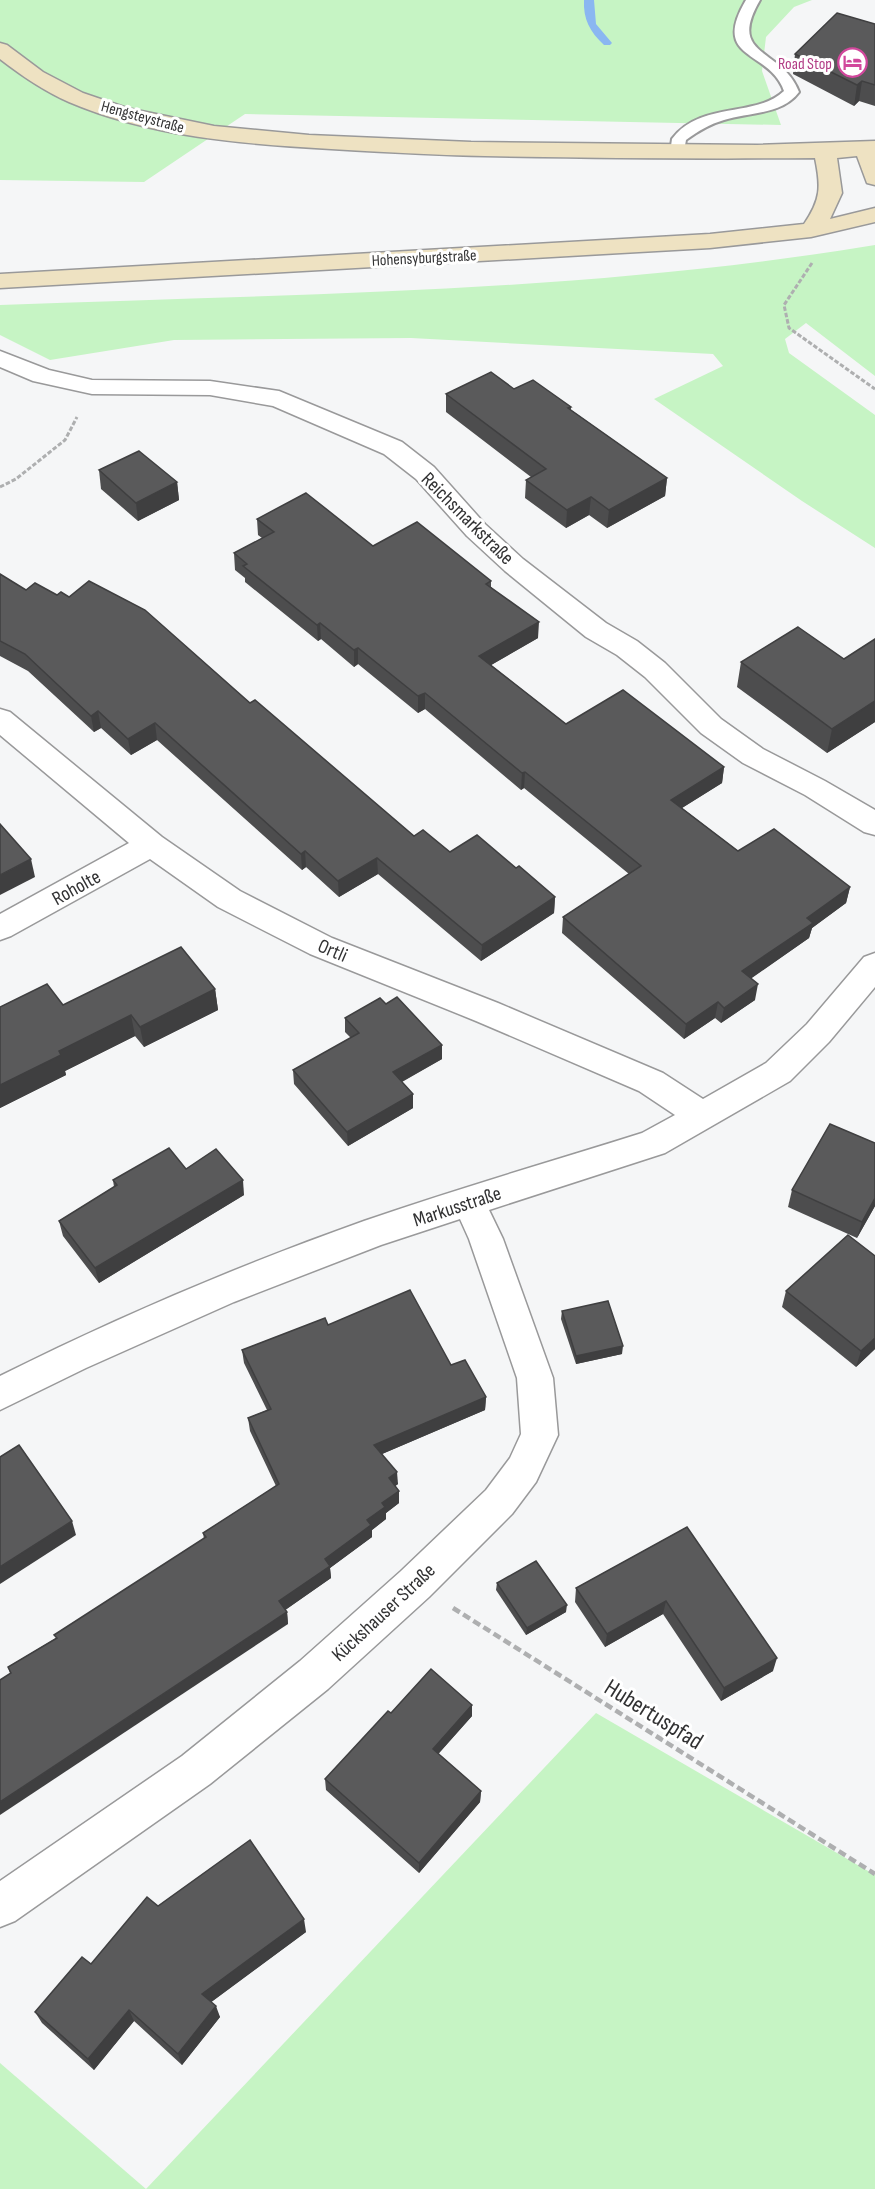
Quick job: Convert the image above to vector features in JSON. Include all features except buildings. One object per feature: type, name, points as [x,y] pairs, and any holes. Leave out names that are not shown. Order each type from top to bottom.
[{"type":"street","name":"Hengsteystraße","points":[[0,49],[37,77],[84,100],[135,117],[197,131],[300,141],[436,149],[678,153]]},
{"type":"street","points":[[678,153],[871,149],[875,178]]},
{"type":"street","points":[[811,230],[828,206],[832,191],[825,151]]},
{"type":"street","points":[[848,223],[875,190]]},
{"type":"street","name":"Hohensyburgstraße","points":[[0,281],[710,241],[811,230],[875,215]]},
{"type":"street","name":"Reichsmarkstraße","points":[[0,358],[42,376],[92,387],[210,388],[279,399],[393,448],[425,473],[476,530],[514,565],[596,630],[627,648],[656,670],[711,726],[753,756],[815,788],[875,824]]},
{"type":"street","name":"Ortli","points":[[0,719],[151,845],[229,899],[321,946],[487,1012],[651,1082],[703,1116]]},
{"type":"street","name":"Roholte","points":[[0,928],[151,845]]},
{"type":"street","name":"Markusstraße","points":[[0,1394],[73,1357],[222,1291],[373,1233],[653,1143],[778,1072],[818,1033],[875,965]]},
{"type":"street","name":"Kückshauser Straße","points":[[0,1906],[196,1770],[314,1675],[415,1584],[499,1502],[523,1470],[540,1435],[535,1378],[486,1239],[469,1203]]},
{"type":"lane","points":[[678,153],[680,139],[689,130],[726,114],[786,99],[792,92],[791,85],[785,78],[748,49],[740,32],[746,10],[753,0]]},
{"type":"path","points":[[811,230],[819,252],[784,305],[789,328],[875,389]]},
{"type":"path","points":[[0,487],[16,479],[65,440],[92,387]]},
{"type":"path","name":"Hubertuspfad","points":[[415,1584],[875,1874]]},
{"type":"green space","points":[[0,0],[812,0],[794,7],[766,37],[762,71],[781,125],[245,114],[144,182],[0,180]]},
{"type":"green space","points":[[875,245],[875,376],[806,323],[785,339],[789,353],[875,415],[875,548],[802,501],[654,399],[723,366],[713,354],[411,338],[174,340],[50,360],[0,335],[0,305],[329,294],[548,282],[766,261]]},
{"type":"green space","points":[[596,1713],[875,1875],[875,2189],[146,2189]]},
{"type":"green space","points":[[0,2063],[146,2189],[0,2189]]},
{"type":"waterway","points":[[589,0],[592,24],[607,43]]},
{"type":"place","name":"Road Stop","points":[[853,63]]}]
